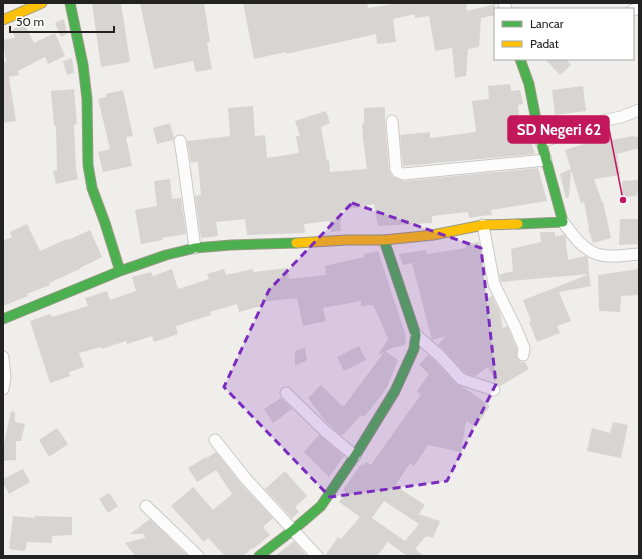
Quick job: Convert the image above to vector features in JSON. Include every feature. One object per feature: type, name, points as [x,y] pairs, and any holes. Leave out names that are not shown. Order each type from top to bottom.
[{"type":"street","points":[[3,20],[42,3]]},
{"type":"street","points":[[70,3],[83,65],[87,99],[89,173],[92,188],[120,271]]},
{"type":"street","points":[[520,60],[529,84],[541,142],[563,222],[584,246],[597,254],[605,256],[639,254]]},
{"type":"street","points":[[541,142],[639,110]]},
{"type":"street","points":[[392,121],[396,169],[398,172],[403,174],[546,160]]},
{"type":"street","points":[[180,141],[195,248]]},
{"type":"street","points":[[3,319],[120,271],[166,255],[195,248],[347,240],[384,240],[433,235],[483,225],[563,222]]},
{"type":"street","points":[[483,225],[494,284],[524,348],[523,355]]},
{"type":"street","points":[[259,556],[321,506],[355,456],[395,391],[414,349],[416,335],[384,240]]},
{"type":"street","points":[[416,335],[440,356],[461,379],[494,390]]},
{"type":"street","points":[[3,357],[5,378],[3,389]]},
{"type":"street","points":[[286,393],[324,431],[355,456]]},
{"type":"street","points":[[214,440],[246,479],[317,556]]},
{"type":"street","points":[[146,506],[198,556]]},
{"type":"highlighted area","points":[[352,203],[481,248],[496,384],[447,481],[330,497],[224,387],[269,290]]},
{"type":"building","points":[[92,3],[121,3],[130,62],[101,67]]},
{"type":"building","points":[[140,3],[204,3],[210,42],[207,43],[212,69],[196,72],[193,61],[154,69]]},
{"type":"building","points":[[243,3],[367,3],[368,8],[393,3],[466,3],[467,11],[495,4],[494,15],[481,18],[479,47],[468,49],[466,76],[455,78],[452,48],[435,51],[429,16],[415,18],[415,14],[393,19],[396,42],[377,44],[376,34],[286,54],[286,52],[254,59]]},
{"type":"building","points":[[64,19],[67,34],[61,37],[55,23]]},
{"type":"building","points":[[24,23],[34,43],[55,33],[65,56],[48,64],[45,57],[18,71],[19,75],[8,77],[16,121],[3,123],[3,62],[6,62],[3,40],[15,38],[12,30]]},
{"type":"building","points":[[72,58],[74,73],[67,75],[63,61]]},
{"type":"building","points":[[546,60],[567,60],[571,65],[560,75]]},
{"type":"building","points":[[510,84],[511,91],[520,90],[523,104],[518,105],[521,139],[530,138],[535,154],[403,166],[400,135],[430,132],[430,138],[476,132],[472,101],[489,99],[488,86]]},
{"type":"building","points":[[583,86],[586,111],[555,115],[552,90]]},
{"type":"building","points":[[74,89],[77,124],[74,125],[76,169],[78,179],[56,184],[53,171],[57,170],[56,126],[54,126],[51,91]]},
{"type":"building","points":[[123,90],[133,136],[126,137],[132,166],[103,172],[98,152],[110,149],[98,99],[106,97],[106,94]]},
{"type":"building","points":[[253,106],[255,136],[265,135],[267,158],[299,153],[296,136],[300,136],[295,121],[326,111],[330,123],[321,127],[327,161],[329,160],[330,172],[367,169],[362,124],[364,123],[364,108],[385,107],[389,170],[395,178],[404,181],[538,168],[547,201],[491,210],[492,215],[469,218],[468,212],[432,216],[432,223],[378,226],[374,204],[340,211],[341,231],[331,232],[329,221],[304,224],[305,233],[247,235],[245,219],[216,222],[218,236],[201,238],[195,196],[201,195],[198,162],[191,163],[187,141],[230,136],[228,108]]},
{"type":"building","points":[[170,123],[174,138],[173,140],[157,144],[153,128]]},
{"type":"building","points":[[639,136],[639,148],[617,154],[620,175],[594,179],[603,202],[611,238],[593,243],[588,228],[584,202],[581,203],[571,170],[569,197],[566,198],[560,174],[571,169],[565,150],[587,143]]},
{"type":"building","points":[[170,179],[172,199],[181,198],[186,234],[162,238],[163,240],[141,244],[135,210],[157,206],[154,181]]},
{"type":"building","points":[[639,180],[637,196],[622,197],[622,181]]},
{"type":"building","points":[[620,219],[639,219],[639,244],[619,245]]},
{"type":"building","points":[[27,224],[40,251],[90,230],[102,257],[49,283],[50,285],[27,294],[28,296],[3,306],[3,241],[12,237],[10,232]]},
{"type":"building","points":[[540,232],[555,232],[555,236],[564,235],[566,238],[568,260],[585,256],[588,257],[589,274],[501,282],[499,275],[513,271],[511,249],[541,242]]},
{"type":"building","points":[[479,242],[483,262],[486,298],[492,296],[500,312],[503,328],[507,326],[517,349],[517,358],[519,361],[525,362],[529,369],[500,386],[496,383],[488,367],[475,376],[465,373],[438,345],[446,336],[432,340],[412,263],[403,265],[399,254],[426,250],[427,254],[466,248],[465,244]]},
{"type":"building","points":[[378,251],[406,336],[405,345],[392,348],[378,355],[388,339],[373,305],[361,306],[361,301],[323,308],[326,321],[303,326],[297,298],[260,302],[261,306],[239,312],[237,304],[210,312],[211,315],[176,326],[178,334],[154,342],[152,336],[127,344],[126,341],[102,349],[101,347],[79,353],[84,367],[69,372],[70,376],[50,383],[30,321],[50,314],[52,317],[88,306],[85,298],[107,291],[110,300],[136,291],[132,277],[151,272],[153,276],[172,269],[178,289],[209,279],[207,274],[224,269],[226,275],[253,269],[253,272],[287,268],[289,279],[326,275],[325,266],[364,257],[364,254]]},
{"type":"building","points":[[639,269],[639,295],[621,296],[620,312],[599,311],[598,275]]},
{"type":"building","points":[[589,274],[591,286],[559,292],[571,321],[557,326],[560,333],[537,342],[529,322],[531,321],[523,300]]},
{"type":"building","points":[[359,346],[366,360],[344,371],[337,357]]},
{"type":"building","points":[[305,348],[307,360],[295,366],[295,351]]},
{"type":"building","points":[[385,351],[398,360],[387,387],[364,417],[361,415],[342,436],[326,422],[308,398],[321,385],[342,406],[344,406]]},
{"type":"building","points":[[428,355],[456,384],[463,387],[490,406],[476,427],[466,421],[461,452],[428,445],[414,466],[410,463],[396,484],[396,486],[425,505],[419,514],[440,521],[433,538],[426,536],[415,549],[423,556],[407,556],[388,542],[377,556],[325,556],[338,537],[341,539],[360,517],[339,502],[346,493],[343,490],[361,464],[363,466],[366,462],[371,465],[421,395],[417,391],[429,374],[419,365]],"holes":[[[384,501],[419,524],[405,541],[372,518]]]},
{"type":"building","points":[[281,398],[292,409],[273,423],[264,409]]},
{"type":"building","points":[[11,411],[15,412],[15,422],[25,424],[21,441],[16,441],[16,460],[3,461],[3,448]]},
{"type":"building","points":[[613,422],[628,425],[621,458],[587,451],[592,428],[610,433]]},
{"type":"building","points":[[57,428],[68,444],[49,457],[39,440]]},
{"type":"building","points":[[319,435],[344,456],[329,477],[304,452]]},
{"type":"building","points":[[216,452],[241,484],[273,518],[263,527],[270,535],[243,556],[225,556],[208,538],[204,542],[171,506],[193,487],[213,510],[232,494],[216,470],[197,482],[188,468]]},
{"type":"building","points":[[23,469],[30,482],[9,494],[3,483],[3,479]]},
{"type":"building","points":[[285,471],[307,496],[295,507],[299,512],[292,518],[265,489]]},
{"type":"building","points":[[109,493],[118,506],[108,513],[99,499]]},
{"type":"building","points":[[13,516],[35,518],[35,516],[72,517],[72,535],[52,536],[52,543],[27,542],[25,551],[9,549]]},
{"type":"building","points":[[150,519],[188,556],[135,556],[125,543],[145,538],[144,534],[130,534]]},
{"type":"building","points":[[294,541],[307,556],[275,556]]},
{"type":"traffic: fast","points":[[70,3],[83,65],[87,99],[88,165],[92,188],[120,271]]},
{"type":"traffic: fast","points":[[518,224],[563,222],[538,130],[529,84],[520,60]]},
{"type":"traffic: fast","points":[[259,556],[321,506],[355,456],[395,391],[414,349],[416,335],[384,240]]},
{"type":"traffic: fast","points":[[3,319],[120,271],[166,255],[195,248],[231,245],[296,243]]},
{"type":"traffic: slow","points":[[3,20],[42,3]]},
{"type":"traffic: slow","points":[[296,243],[347,240],[384,240],[433,235],[483,225],[518,224]]},
{"type":"place","name":"SD Negeri 62","points":[[623,200]]}]
